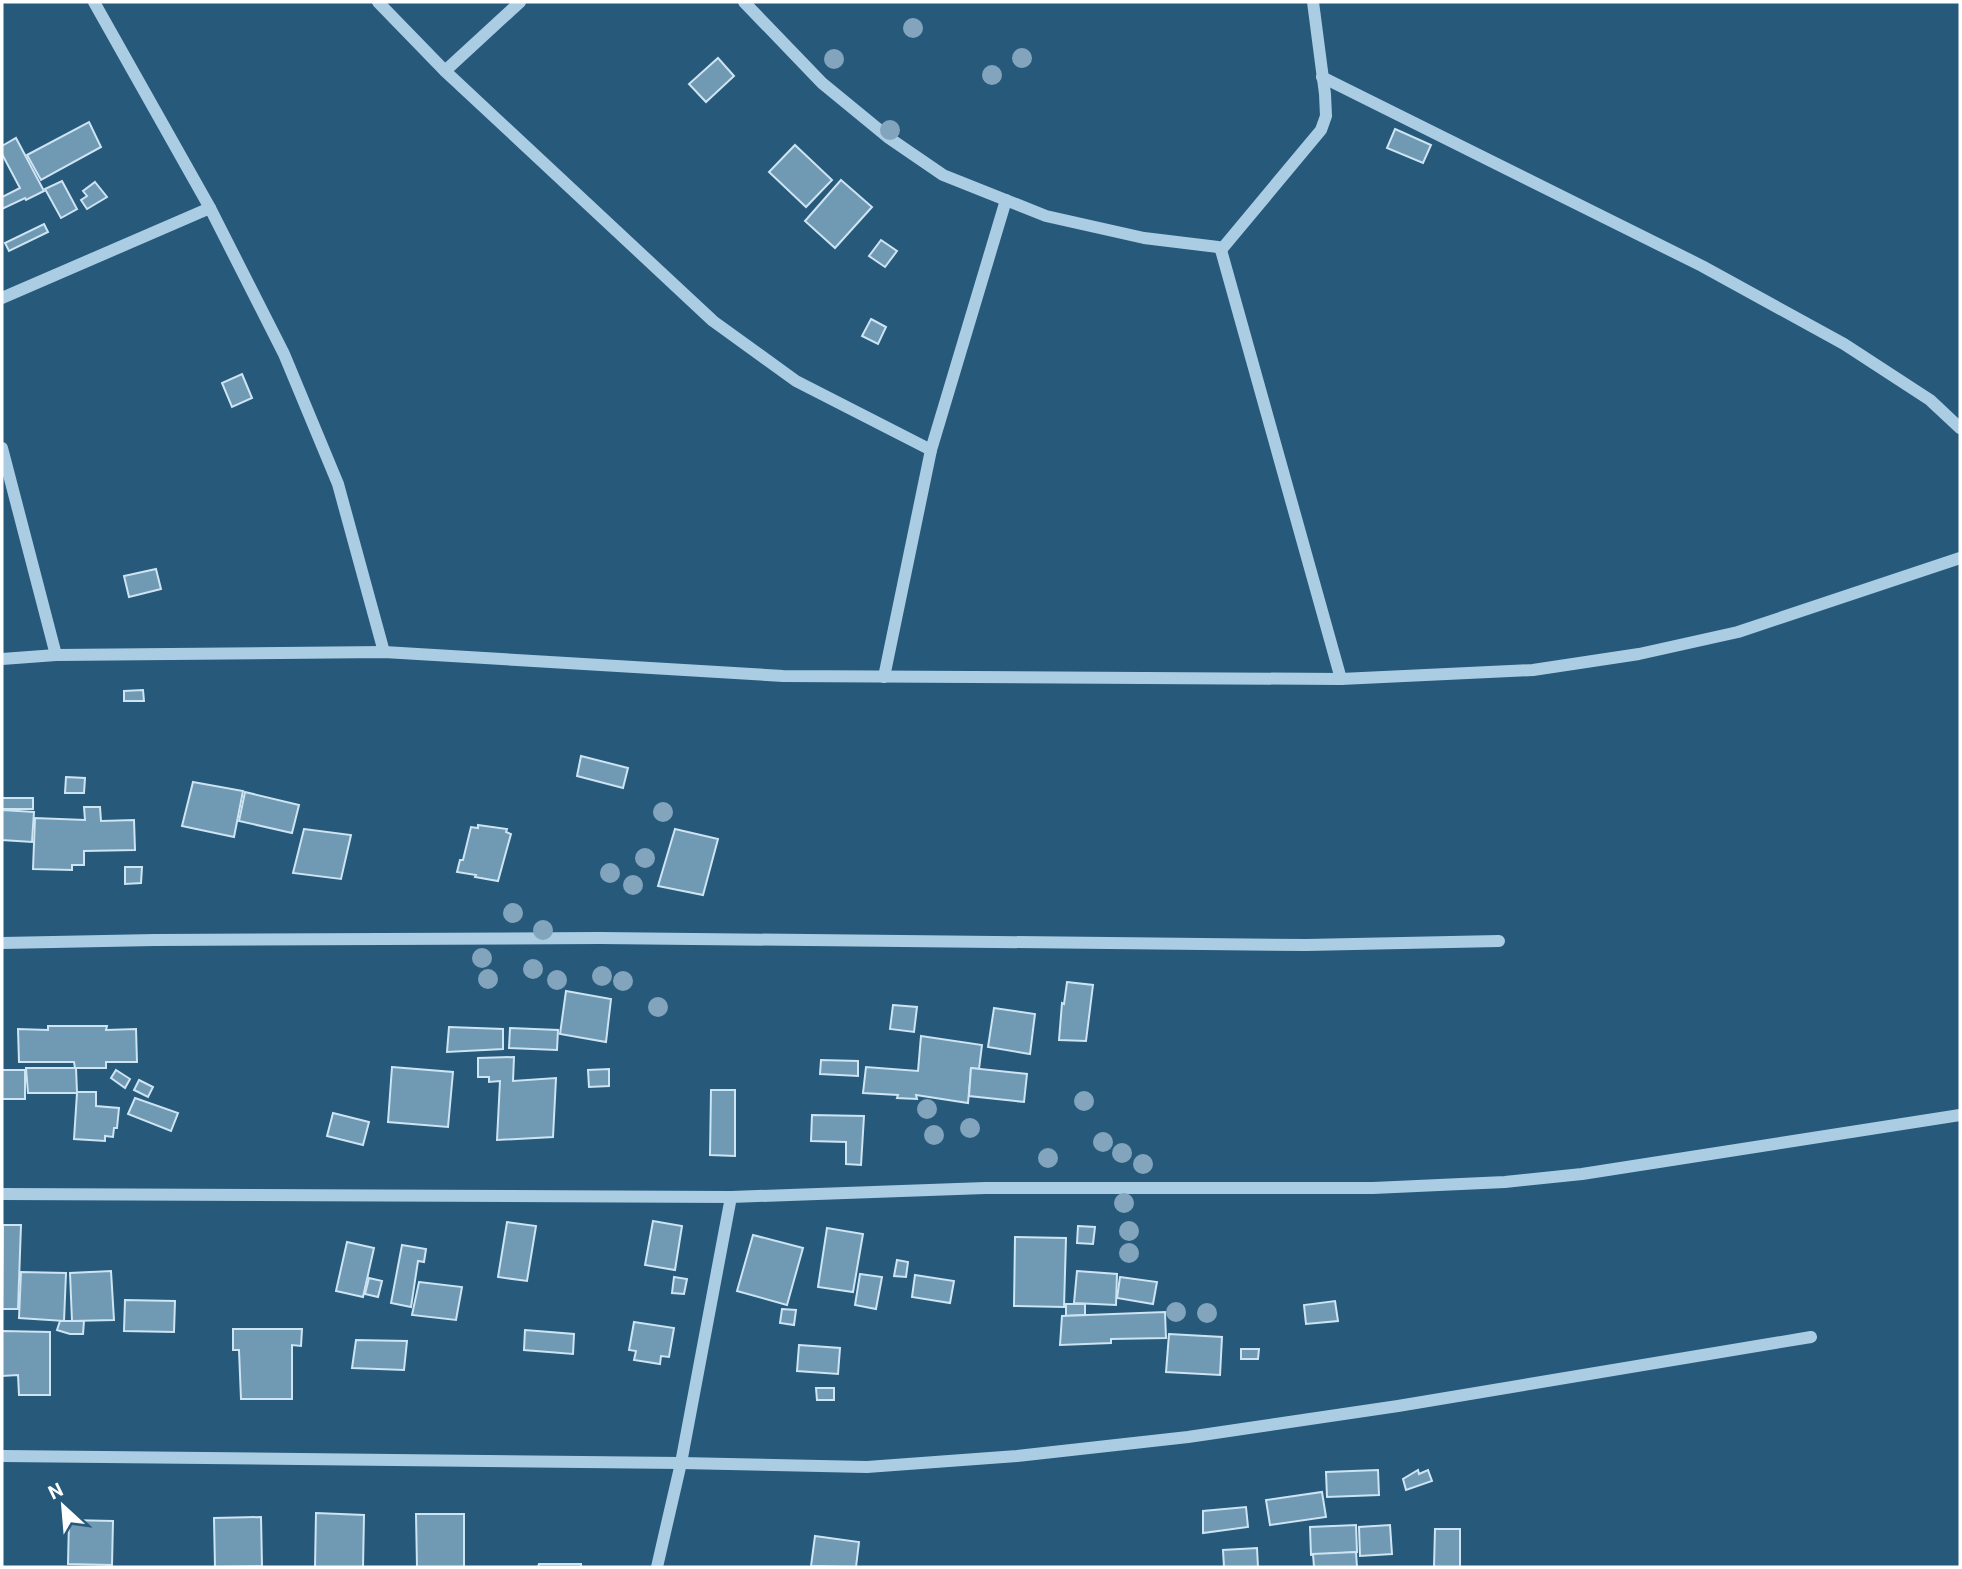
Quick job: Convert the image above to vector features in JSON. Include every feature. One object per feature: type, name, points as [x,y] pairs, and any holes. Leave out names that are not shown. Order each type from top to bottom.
[{"type":"street","points":[[94,2],[210,208],[285,354],[338,484],[384,652]]},
{"type":"street","points":[[378,2],[445,71],[713,321],[796,381],[931,450]]},
{"type":"street","points":[[445,71],[520,2]]},
{"type":"street","points":[[1221,250],[1321,130],[1325,116],[1313,2]]},
{"type":"street","points":[[749,4],[822,83],[888,138],[943,175],[1046,216],[1144,238],[1218,247],[1221,250],[1341,679]]},
{"type":"street","points":[[1322,77],[1702,266],[1844,344],[1930,400],[1960,428]]},
{"type":"street","points":[[884,677],[931,450],[1006,200]]},
{"type":"street","points":[[2,298],[210,208]]},
{"type":"street","points":[[2,448],[55,654]]},
{"type":"street","points":[[2,659],[55,654],[384,652],[783,676],[884,677],[1341,679],[1533,670],[1639,654],[1738,632],[1960,558]]},
{"type":"street","points":[[2,943],[600,938],[1306,945],[1499,941]]},
{"type":"street","points":[[2,1194],[731,1197],[985,1188],[1373,1188],[1505,1182],[1582,1174],[1960,1115]]},
{"type":"street","points":[[657,1567],[681,1463],[731,1197]]},
{"type":"street","points":[[2,1456],[867,1467],[1017,1456],[1162,1440],[1398,1406],[1811,1336]]},
{"type":"building","points":[[718,58],[734,76],[706,102],[689,84]]},
{"type":"building","points":[[89,122],[101,147],[41,180],[27,155]]},
{"type":"building","points":[[1395,129],[1431,145],[1423,163],[1387,148]]},
{"type":"building","points":[[16,138],[44,191],[2,209],[2,197],[20,188],[2,154],[2,146]]},
{"type":"building","points":[[795,145],[832,180],[806,207],[769,172]]},
{"type":"building","points":[[841,180],[872,207],[835,248],[805,221]]},
{"type":"building","points":[[62,181],[77,209],[61,218],[45,189]]},
{"type":"building","points":[[95,182],[107,197],[87,209],[81,200],[87,196],[83,191]]},
{"type":"building","points":[[44,224],[48,232],[9,251],[5,243]]},
{"type":"building","points":[[881,240],[897,251],[885,267],[869,256]]},
{"type":"building","points":[[871,319],[886,327],[878,344],[862,336]]},
{"type":"building","points":[[242,374],[252,398],[232,407],[222,383]]},
{"type":"building","points":[[156,569],[161,589],[129,597],[124,576]]},
{"type":"building","points":[[143,690],[144,701],[124,701],[124,691]]},
{"type":"building","points":[[581,756],[628,768],[623,788],[577,776]]},
{"type":"building","points":[[66,777],[85,778],[84,793],[65,793]]},
{"type":"building","points":[[193,782],[243,791],[234,837],[182,826]]},
{"type":"building","points":[[245,792],[299,805],[292,833],[239,821]]},
{"type":"building","points":[[2,798],[33,798],[33,809],[2,809]]},
{"type":"building","points":[[84,807],[100,807],[101,821],[134,820],[135,850],[84,851],[84,865],[72,865],[72,870],[33,869],[35,818],[85,820]]},
{"type":"building","points":[[2,810],[34,812],[32,842],[2,840]]},
{"type":"building","points":[[478,825],[507,829],[506,832],[511,834],[498,881],[457,872],[460,860],[463,860],[471,827],[478,828]]},
{"type":"building","points":[[304,829],[351,835],[341,879],[293,873]]},
{"type":"building","points":[[675,829],[718,839],[703,895],[658,886]]},
{"type":"building","points":[[125,867],[142,867],[141,883],[125,884]]},
{"type":"building","points":[[1067,982],[1093,985],[1086,1041],[1059,1040]]},
{"type":"building","points":[[566,991],[611,999],[606,1042],[560,1034]]},
{"type":"building","points":[[893,1005],[917,1007],[914,1032],[890,1029]]},
{"type":"building","points":[[994,1008],[1035,1014],[1030,1054],[988,1047]]},
{"type":"building","points":[[48,1026],[136,1029],[137,1062],[106,1062],[106,1068],[76,1068],[77,1092],[96,1092],[96,1106],[119,1108],[113,1137],[105,1136],[105,1141],[74,1139],[77,1093],[28,1093],[26,1068],[75,1068],[74,1062],[19,1062],[18,1029],[48,1030]]},
{"type":"building","points":[[449,1027],[503,1029],[503,1049],[447,1052]]},
{"type":"building","points":[[510,1028],[558,1030],[557,1050],[509,1048]]},
{"type":"building","points":[[921,1036],[982,1045],[979,1069],[971,1068],[968,1103],[916,1095],[917,1099],[863,1093],[866,1067],[918,1071]]},
{"type":"building","points":[[514,1057],[513,1081],[556,1078],[553,1137],[497,1140],[500,1081],[489,1082],[489,1077],[478,1077],[478,1058]]},
{"type":"building","points":[[821,1060],[858,1061],[858,1076],[820,1074]]},
{"type":"building","points":[[392,1067],[453,1072],[448,1127],[388,1122]]},
{"type":"building","points":[[971,1068],[1027,1074],[1024,1102],[969,1096]]},
{"type":"building","points":[[609,1069],[609,1086],[589,1087],[588,1070]]},
{"type":"building","points":[[2,1070],[25,1070],[25,1099],[2,1099]]},
{"type":"building","points":[[116,1070],[130,1079],[125,1088],[111,1078]]},
{"type":"building","points":[[139,1080],[153,1087],[148,1097],[134,1090]]},
{"type":"building","points":[[711,1090],[735,1090],[735,1156],[710,1155]]},
{"type":"building","points":[[135,1098],[178,1113],[171,1131],[128,1114]]},
{"type":"building","points":[[333,1113],[369,1122],[363,1145],[327,1136]]},
{"type":"building","points":[[812,1115],[864,1116],[861,1165],[846,1164],[846,1142],[811,1141]]},
{"type":"building","points":[[653,1221],[682,1226],[675,1270],[645,1265]]},
{"type":"building","points":[[507,1222],[536,1226],[527,1281],[498,1277]]},
{"type":"building","points":[[3,1225],[21,1225],[18,1309],[2,1309]]},
{"type":"building","points":[[1078,1226],[1095,1227],[1093,1244],[1077,1243]]},
{"type":"building","points":[[827,1228],[863,1234],[853,1292],[818,1287]]},
{"type":"building","points":[[753,1235],[803,1248],[787,1305],[737,1291]]},
{"type":"building","points":[[1015,1237],[1066,1238],[1064,1307],[1014,1306]]},
{"type":"building","points":[[347,1242],[374,1248],[363,1297],[336,1291]]},
{"type":"building","points":[[402,1245],[426,1249],[424,1262],[418,1261],[411,1307],[391,1303]]},
{"type":"building","points":[[897,1260],[908,1262],[906,1277],[894,1276]]},
{"type":"building","points":[[111,1271],[114,1320],[72,1321],[70,1273]]},
{"type":"building","points":[[1077,1271],[1117,1274],[1116,1305],[1074,1303]]},
{"type":"building","points":[[21,1272],[66,1273],[64,1321],[19,1318]]},
{"type":"building","points":[[860,1274],[882,1277],[876,1309],[855,1305]]},
{"type":"building","points":[[915,1275],[954,1281],[950,1303],[912,1297]]},
{"type":"building","points":[[674,1277],[687,1279],[684,1294],[672,1293]]},
{"type":"building","points":[[1120,1277],[1157,1282],[1153,1304],[1117,1298]]},
{"type":"building","points":[[369,1278],[382,1281],[378,1297],[365,1294]]},
{"type":"building","points":[[419,1282],[462,1287],[456,1320],[412,1315]]},
{"type":"building","points":[[125,1300],[175,1301],[174,1332],[124,1331]]},
{"type":"building","points":[[1335,1301],[1338,1321],[1306,1324],[1304,1305]]},
{"type":"building","points":[[1066,1304],[1085,1304],[1085,1315],[1066,1316]]},
{"type":"building","points":[[782,1309],[796,1310],[794,1325],[780,1323]]},
{"type":"building","points":[[1165,1312],[1166,1338],[1111,1339],[1111,1343],[1060,1345],[1062,1316]]},
{"type":"building","points":[[60,1321],[84,1321],[83,1334],[57,1330]]},
{"type":"building","points":[[634,1322],[674,1328],[669,1357],[661,1356],[660,1364],[634,1360],[636,1351],[629,1350]]},
{"type":"building","points":[[233,1329],[302,1329],[301,1346],[292,1345],[292,1399],[241,1399],[239,1350],[233,1350]]},
{"type":"building","points":[[525,1330],[574,1334],[573,1354],[524,1350]]},
{"type":"building","points":[[2,1331],[50,1332],[50,1395],[19,1395],[18,1375],[2,1376]]},
{"type":"building","points":[[1169,1334],[1222,1337],[1220,1375],[1166,1372]]},
{"type":"building","points":[[356,1340],[407,1341],[404,1370],[352,1368]]},
{"type":"building","points":[[799,1345],[840,1348],[838,1374],[797,1371]]},
{"type":"building","points":[[1241,1349],[1259,1349],[1258,1359],[1241,1359]]},
{"type":"building","points":[[816,1388],[834,1388],[834,1400],[817,1400]]},
{"type":"building","points":[[1378,1470],[1379,1495],[1327,1497],[1326,1472]]},
{"type":"building","points":[[1418,1470],[1419,1474],[1428,1470],[1432,1481],[1406,1490],[1403,1479]]},
{"type":"building","points":[[1322,1492],[1326,1517],[1270,1525],[1266,1500]]},
{"type":"building","points":[[1246,1507],[1248,1527],[1203,1533],[1203,1511]]},
{"type":"building","points":[[316,1513],[364,1515],[363,1567],[315,1567]]},
{"type":"building","points":[[416,1514],[464,1514],[464,1567],[417,1567]]},
{"type":"building","points":[[261,1517],[262,1566],[215,1567],[214,1518]]},
{"type":"building","points":[[69,1520],[113,1521],[112,1565],[68,1564]]},
{"type":"building","points":[[1356,1525],[1357,1552],[1311,1555],[1310,1527]]},
{"type":"building","points":[[1390,1525],[1392,1554],[1360,1556],[1359,1527]]},
{"type":"building","points":[[1435,1529],[1460,1529],[1460,1567],[1434,1567]]},
{"type":"building","points":[[815,1536],[859,1542],[856,1567],[811,1566]]},
{"type":"building","points":[[1257,1548],[1258,1567],[1224,1567],[1223,1550]]},
{"type":"building","points":[[1356,1552],[1357,1567],[1314,1567],[1313,1554]]},
{"type":"building","points":[[539,1564],[581,1564],[581,1567],[538,1567]]}]
